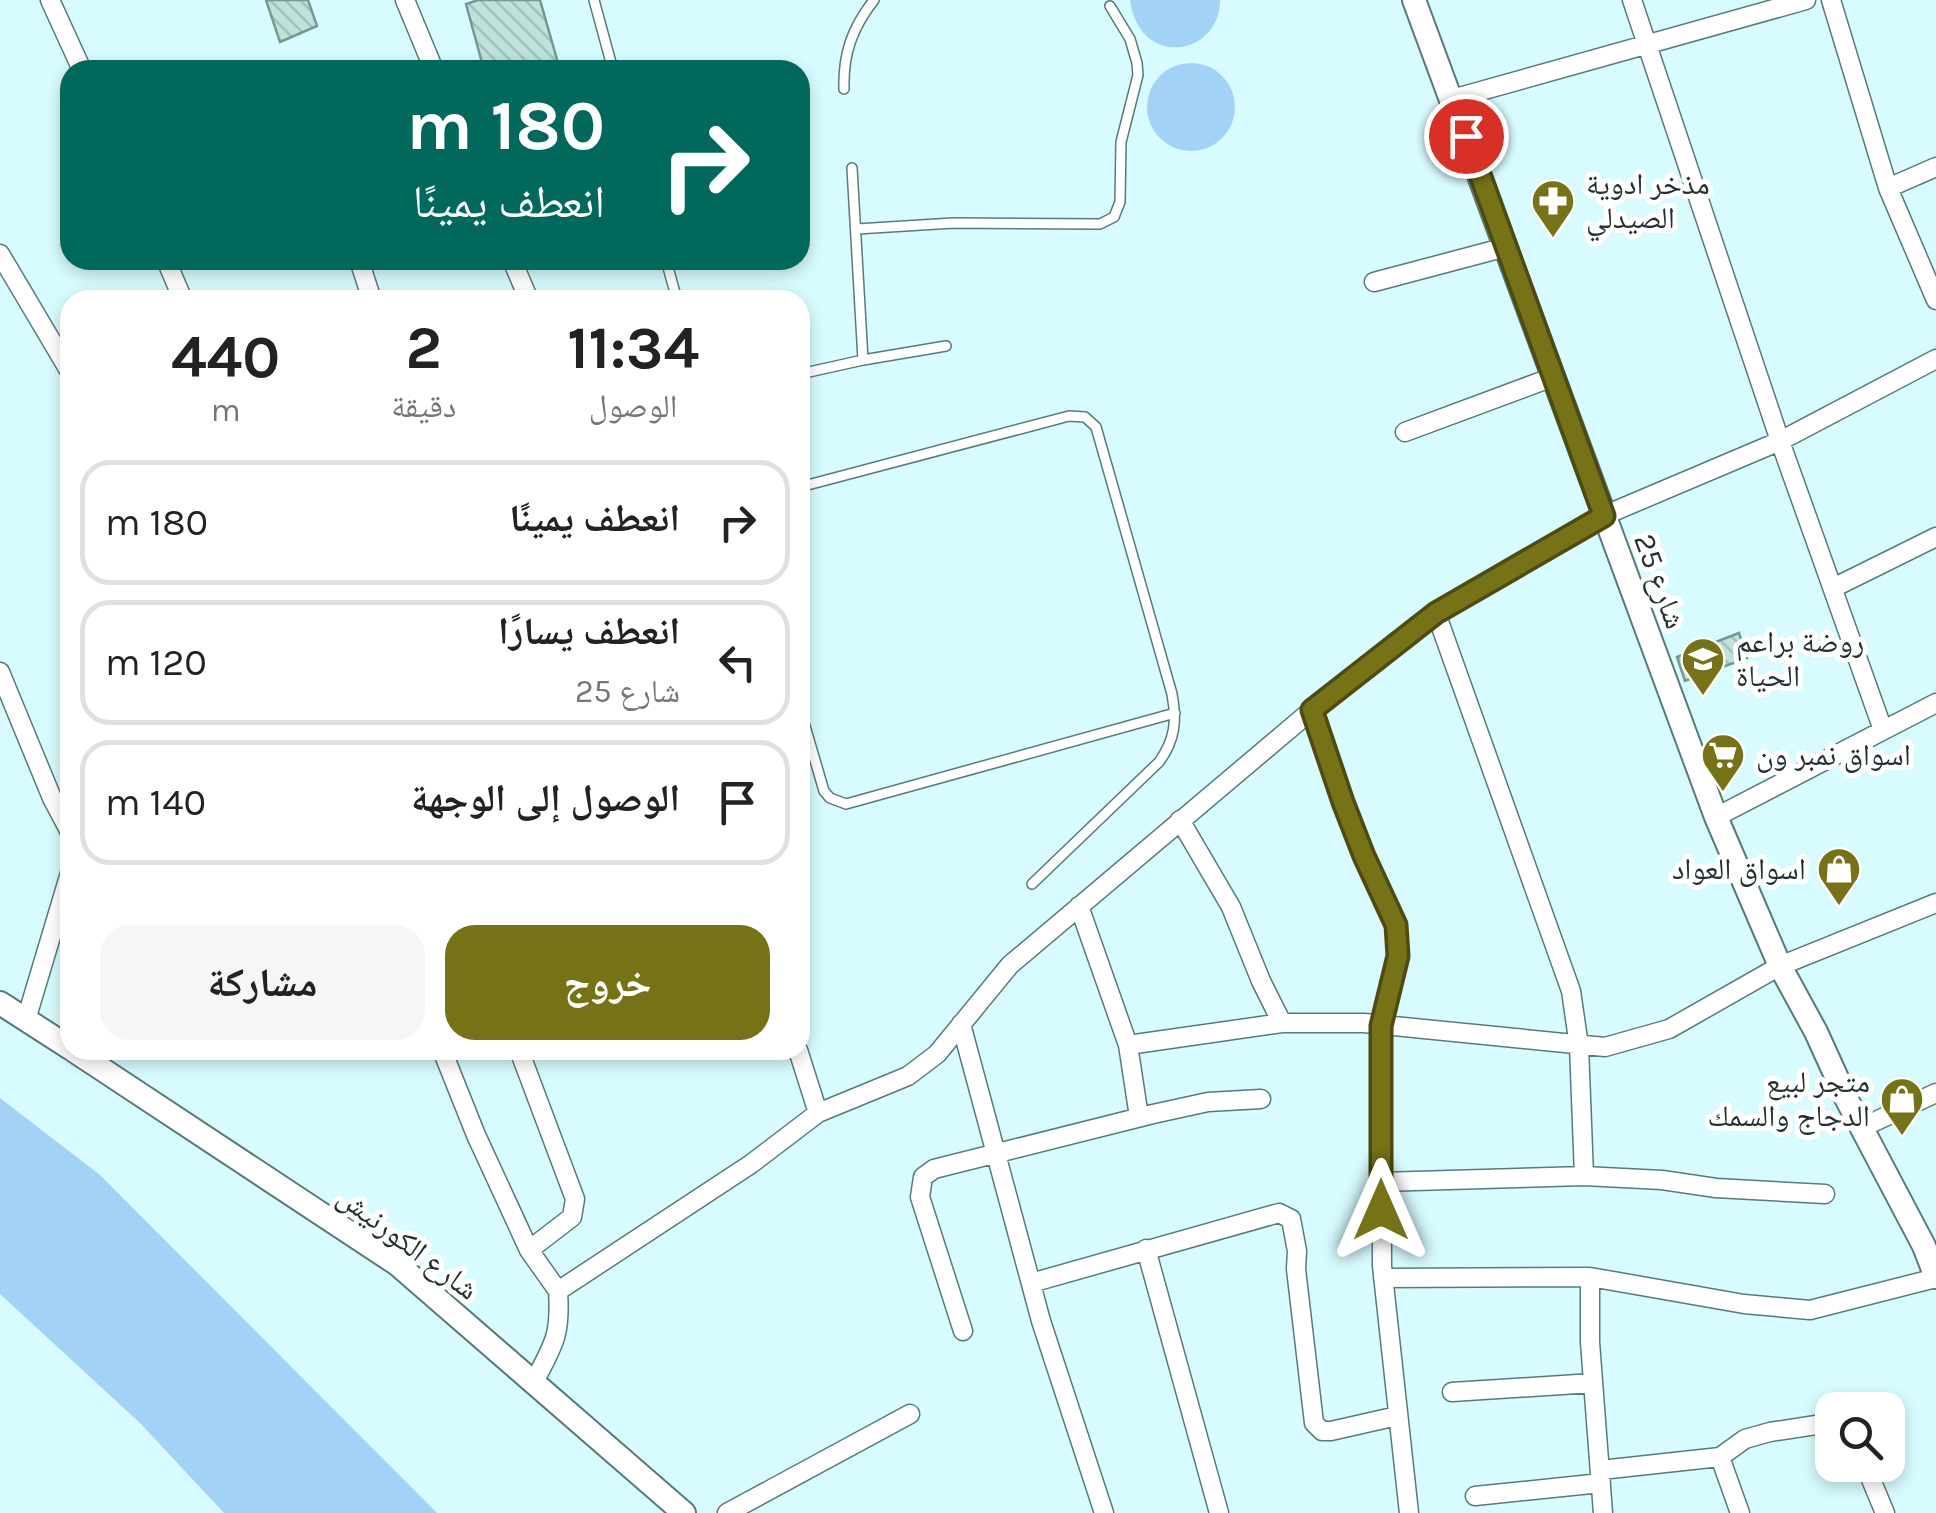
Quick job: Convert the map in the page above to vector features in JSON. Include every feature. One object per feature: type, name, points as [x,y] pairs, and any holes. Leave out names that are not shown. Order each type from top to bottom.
[{"type":"street","points":[[50,0],[77,60]]},
{"type":"street","points":[[406,0],[430,60]]},
{"type":"street","name":"شارع 25","points":[[1414,0],[1716,817],[1780,966],[1924,1246],[1936,1277]]},
{"type":"street","points":[[1632,0],[1780,442],[1884,730]]},
{"type":"street","points":[[1452,99],[1806,0]]},
{"type":"street","points":[[1831,0],[1888,188],[1936,300]]},
{"type":"street","points":[[1888,188],[1936,166]]},
{"type":"street","points":[[1374,282],[1506,247]]},
{"type":"street","points":[[0,254],[60,355]]},
{"type":"street","points":[[558,1291],[751,1164],[818,1113],[908,1076],[937,1054],[1010,966],[1312,710],[1436,613],[1604,516],[1780,442],[1936,358]]},
{"type":"street","points":[[1405,432],[1553,377]]},
{"type":"street","points":[[1834,588],[1936,537]]},
{"type":"street","points":[[1436,613],[1571,990],[1579,1046],[1584,1176]]},
{"type":"street","points":[[0,672],[60,813]]},
{"type":"street","points":[[1716,817],[1936,703]]},
{"type":"street","points":[[1312,710],[1364,856],[1396,925],[1398,956],[1381,1026],[1383,1278],[1410,1513]]},
{"type":"street","points":[[1180,820],[1231,907],[1282,1022]]},
{"type":"street","points":[[1128,1045],[1282,1022],[1364,1023],[1605,1047],[1669,1029],[1780,966],[1936,903]]},
{"type":"street","points":[[26,1020],[60,906]]},
{"type":"street","points":[[1080,906],[1128,1045],[1139,1117]]},
{"type":"street","name":"شارع الكورنيش","points":[[0,1003],[60,1042]]},
{"type":"street","points":[[961,1024],[1041,1321],[1104,1513]]},
{"type":"street","name":"شارع الكورنيش","points":[[88,1060],[397,1264],[684,1513]]},
{"type":"street","points":[[446,1060],[529,1250],[558,1291],[560,1319],[556,1339],[534,1382]]},
{"type":"street","points":[[522,1060],[575,1199],[572,1217],[529,1250]]},
{"type":"street","points":[[801,1060],[818,1113]]},
{"type":"street","points":[[1861,1128],[1936,1093]]},
{"type":"street","points":[[964,1331],[920,1197],[922,1177],[934,1168],[1139,1117],[1208,1102],[1261,1099]]},
{"type":"street","points":[[1381,1182],[1584,1176],[1825,1194]]},
{"type":"street","points":[[1030,1283],[1278,1212],[1290,1219],[1298,1251],[1296,1269],[1314,1423],[1322,1432],[1397,1416]]},
{"type":"street","points":[[1146,1249],[1219,1513]]},
{"type":"street","points":[[1383,1278],[1590,1277],[1744,1304],[1810,1310],[1936,1277]]},
{"type":"street","points":[[1590,1277],[1592,1383],[1604,1513]]},
{"type":"street","points":[[1452,1392],[1592,1383]]},
{"type":"street","points":[[727,1513],[910,1414]]},
{"type":"street","points":[[1475,1496],[1720,1457],[1746,1439],[1815,1425]]},
{"type":"street","points":[[1720,1457],[1740,1513]]},
{"type":"street","points":[[1872,1482],[1886,1513]]},
{"type":"lane","points":[[594,0],[610,60]]},
{"type":"lane","points":[[844,89],[846,50],[862,15],[874,0]]},
{"type":"lane","points":[[857,230],[940,223],[1100,224],[1114,217],[1120,202],[1121,142],[1138,75],[1130,39],[1110,6]]},
{"type":"lane","points":[[852,168],[863,360]]},
{"type":"lane","points":[[810,372],[946,346]]},
{"type":"lane","points":[[810,484],[1069,416],[1085,417],[1096,427],[1172,694],[1173,737],[1158,762],[1032,884]]},
{"type":"lane","points":[[810,744],[824,792],[846,804],[1175,713]]},
{"type":"water","points":[[1130,0],[1220,0],[1217,19],[1207,34],[1178,47],[1162,45],[1148,37],[1136,22]]},
{"type":"water","points":[[1191,63],[1216,70],[1228,82],[1235,107],[1228,132],[1216,144],[1191,151],[1166,144],[1154,132],[1147,107],[1154,82],[1166,70]]},
{"type":"water","points":[[0,1098],[100,1175],[437,1513],[224,1513],[140,1423],[0,1294]]},
{"type":"building","points":[[266,0],[308,0],[317,26],[280,42]]},
{"type":"building","points":[[478,0],[540,0],[557,60],[481,60],[466,4]]},
{"type":"building","points":[[1739,633],[1747,658],[1685,681],[1677,657]]},
{"type":"place","name":"مذخر ادوية الصيدلي","points":[[1553,239]]},
{"type":"place","name":"روضة براعم الحياة","points":[[1703,697]]},
{"type":"place","name":"اسواق نمبر ون","points":[[1723,793]]},
{"type":"place","name":"اسواق العواد","points":[[1839,907]]},
{"type":"place","name":"متجر لبيع الدجاج والسمك","points":[[1902,1137]]},
{"type":"route","points":[[1381,1210],[1381,1026],[1398,956],[1396,925],[1364,856],[1312,710],[1436,613],[1604,516],[1466,136]]}]
